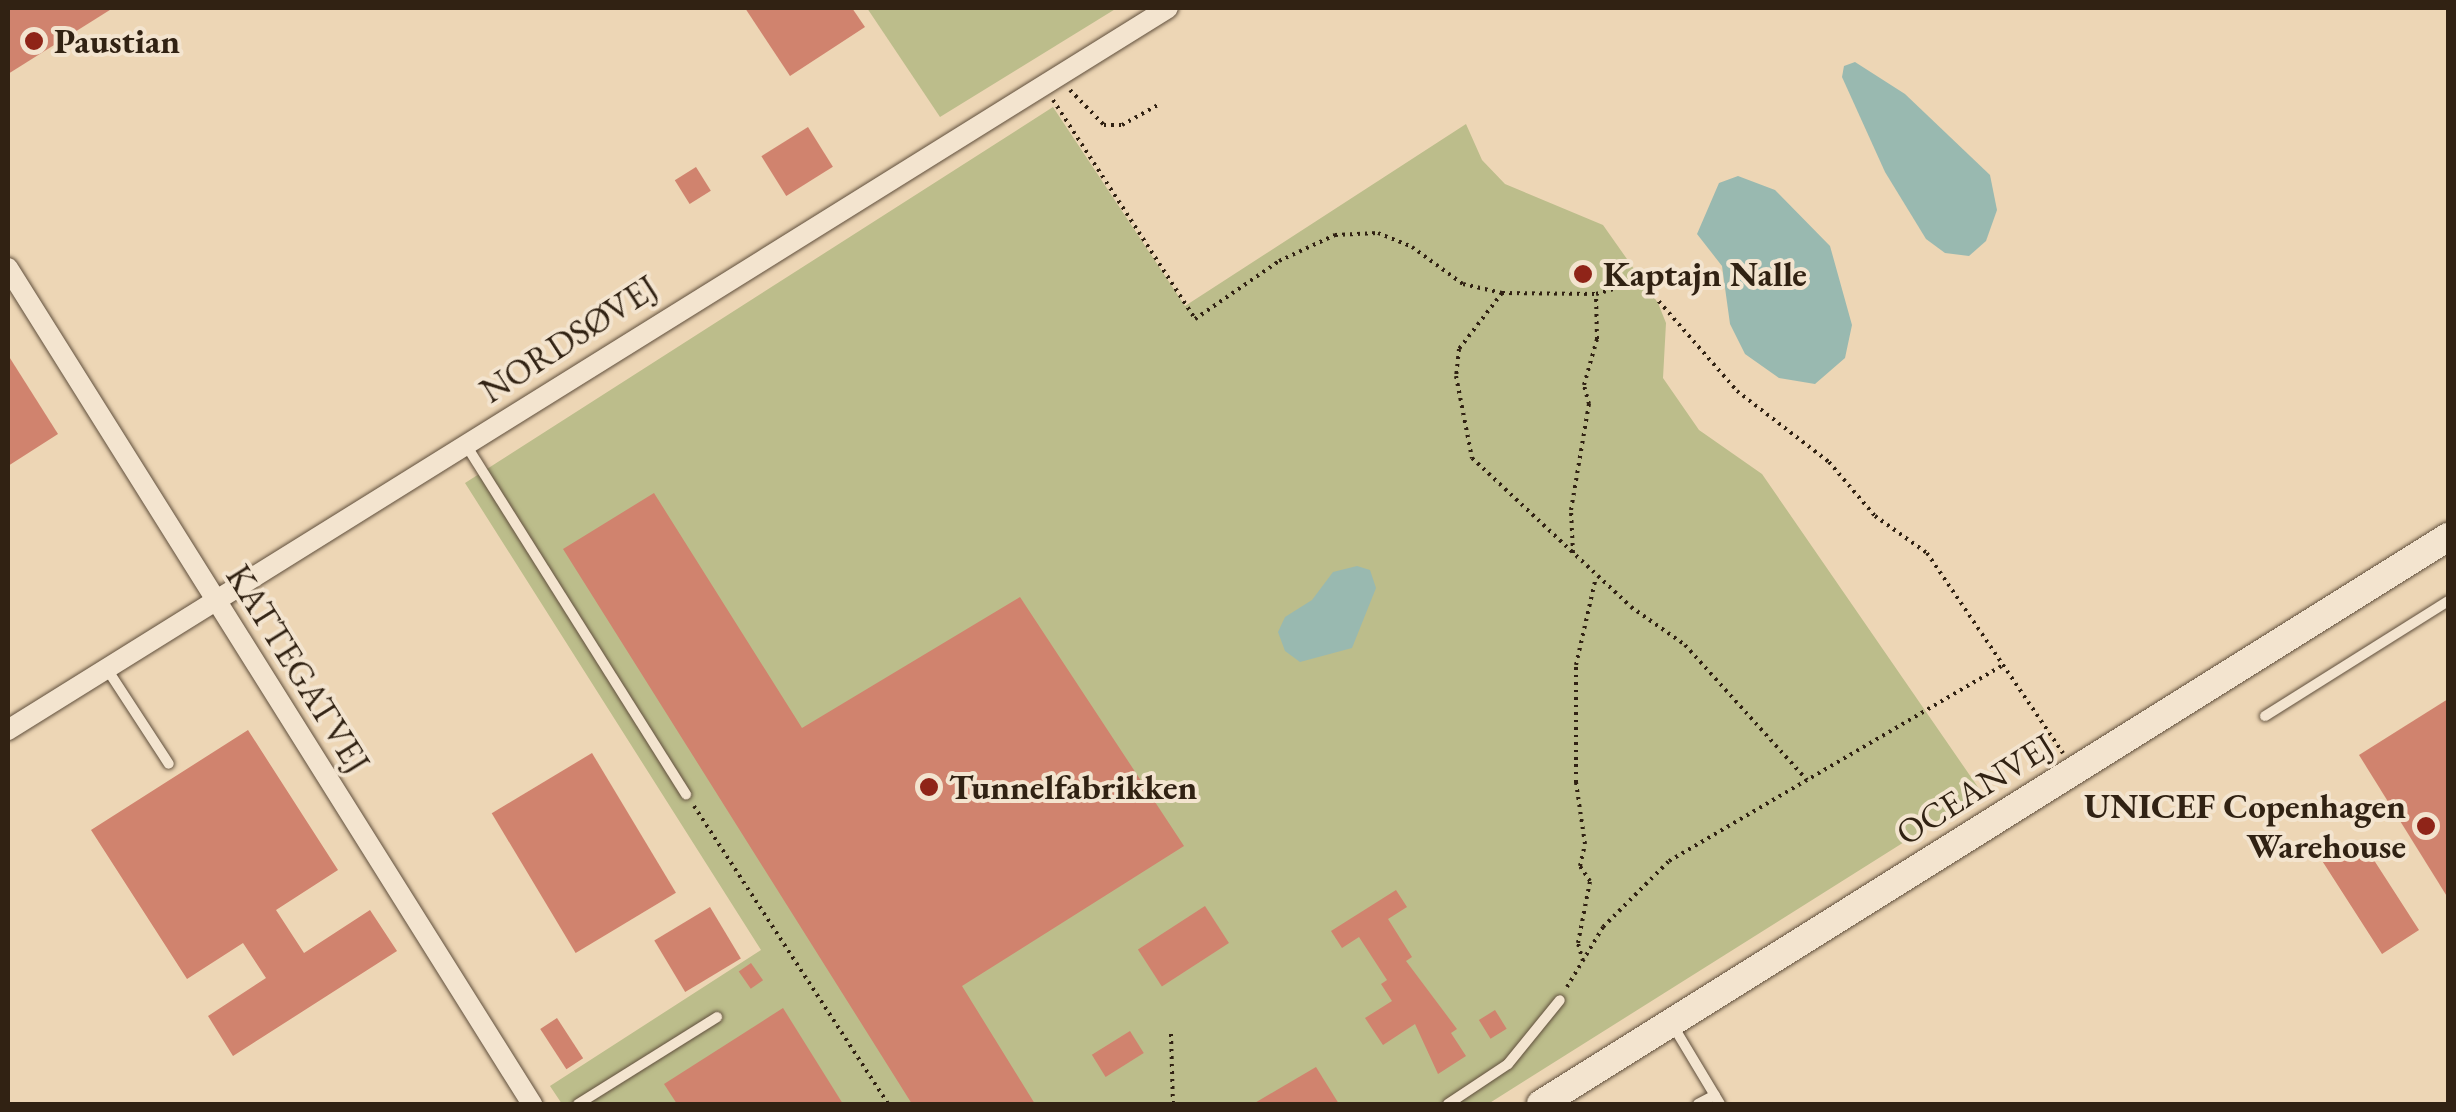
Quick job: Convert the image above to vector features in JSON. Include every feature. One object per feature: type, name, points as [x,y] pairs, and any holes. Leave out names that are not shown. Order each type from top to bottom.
[{"type":"street","name":"NORDSØVEJ","points":[[8,730],[1168,8]]},
{"type":"street","name":"KATTEGATVEJ","points":[[8,268],[532,1104]]},
{"type":"street","name":"OCEANVEJ","points":[[1541,1104],[2448,536]]},
{"type":"lane","points":[[465,444],[686,794]]},
{"type":"lane","points":[[2265,716],[2448,601]]},
{"type":"lane","points":[[106,668],[169,764]]},
{"type":"lane","points":[[1448,1104],[1508,1064],[1560,1000]]},
{"type":"lane","points":[[582,1104],[717,1018]]},
{"type":"lane","points":[[1671,1023],[1718,1100],[1698,1104]]},
{"type":"path","points":[[1051,79],[1104,125],[1122,126],[1158,105]]},
{"type":"path","points":[[1051,79],[1194,319],[1279,261],[1335,236],[1378,233],[1412,247],[1464,284],[1502,294],[1596,294],[1634,283],[1649,290],[1736,391],[1828,462],[1875,516],[1927,553],[2075,771]]},
{"type":"path","points":[[1502,294],[1460,349],[1466,445],[1472,458],[1596,576],[1685,645],[1807,780]]},
{"type":"path","points":[[1573,553],[1571,510],[1588,404],[1584,385],[1596,339],[1596,294]]},
{"type":"path","points":[[1583,961],[1578,943],[1590,882],[1580,866],[1585,844],[1576,782],[1576,665],[1596,576]]},
{"type":"path","points":[[1560,1000],[1633,891],[1669,861],[2002,665]]},
{"type":"path","points":[[686,794],[888,1104]]},
{"type":"path","points":[[1171,1034],[1173,1104]]},
{"type":"green space","points":[[867,8],[1117,8],[940,117]]},
{"type":"green space","points":[[1053,107],[1185,306],[1466,124],[1482,160],[1505,184],[1603,225],[1658,303],[1666,323],[1663,378],[1699,430],[1762,474],[1982,793],[1488,1104],[562,1104],[550,1086],[761,950],[465,483]]},
{"type":"water","points":[[1855,62],[1905,94],[1990,175],[1997,210],[1986,241],[1969,256],[1945,253],[1926,239],[1885,172],[1842,77],[1844,66]]},
{"type":"water","points":[[1738,176],[1775,190],[1830,246],[1852,325],[1845,358],[1815,384],[1779,378],[1745,354],[1730,324],[1722,266],[1697,234],[1719,183]]},
{"type":"water","points":[[1357,566],[1370,570],[1376,588],[1352,648],[1300,662],[1285,651],[1278,632],[1285,617],[1312,600],[1333,572]]},
{"type":"building","name":"Paustian","points":[[8,8],[113,8],[8,74]]},
{"type":"building","points":[[745,8],[852,8],[865,27],[790,76]]},
{"type":"building","points":[[808,127],[833,167],[786,196],[761,156]]},
{"type":"building","points":[[696,167],[711,191],[690,204],[675,180]]},
{"type":"building","points":[[8,355],[58,434],[8,466]]},
{"type":"building","name":"Tunnelfabrikken","points":[[654,493],[802,728],[1020,597],[1184,846],[962,986],[1035,1104],[912,1104],[563,549]]},
{"type":"building","name":"UNICEF Copenhagen Warehouse","points":[[2448,699],[2448,898],[2359,755]]},
{"type":"building","points":[[248,730],[338,870],[276,910],[304,953],[370,910],[397,951],[233,1056],[208,1016],[266,978],[243,943],[187,979],[91,830]]},
{"type":"building","points":[[592,753],[676,893],[576,953],[492,813]]},
{"type":"building","points":[[2361,840],[2419,930],[2382,954],[2319,856],[2338,843],[2344,852]]},
{"type":"building","points":[[1396,890],[1407,907],[1388,919],[1412,957],[1406,961],[1457,1029],[1451,1033],[1466,1056],[1438,1074],[1415,1024],[1383,1045],[1365,1018],[1392,1001],[1381,984],[1387,980],[1359,937],[1342,948],[1331,931]]},
{"type":"building","points":[[1205,906],[1229,943],[1162,986],[1138,950]]},
{"type":"building","points":[[710,907],[741,958],[685,992],[654,940]]},
{"type":"building","points":[[751,963],[763,980],[751,989],[739,972]]},
{"type":"building","points":[[783,1008],[843,1104],[677,1104],[664,1084]]},
{"type":"building","points":[[1495,1010],[1507,1029],[1491,1039],[1479,1020]]},
{"type":"building","points":[[557,1018],[583,1058],[566,1069],[540,1029]]},
{"type":"building","points":[[1130,1031],[1144,1053],[1106,1077],[1092,1055]]},
{"type":"building","points":[[1316,1067],[1339,1104],[1253,1104]]},
{"type":"place","name":"Paustian","points":[[34,41]]},
{"type":"place","name":"Kaptajn Nalle","points":[[1583,274]]},
{"type":"place","name":"Tunnelfabrikken","points":[[929,787]]},
{"type":"place","name":"UNICEF Copenhagen Warehouse","points":[[2426,826]]}]
